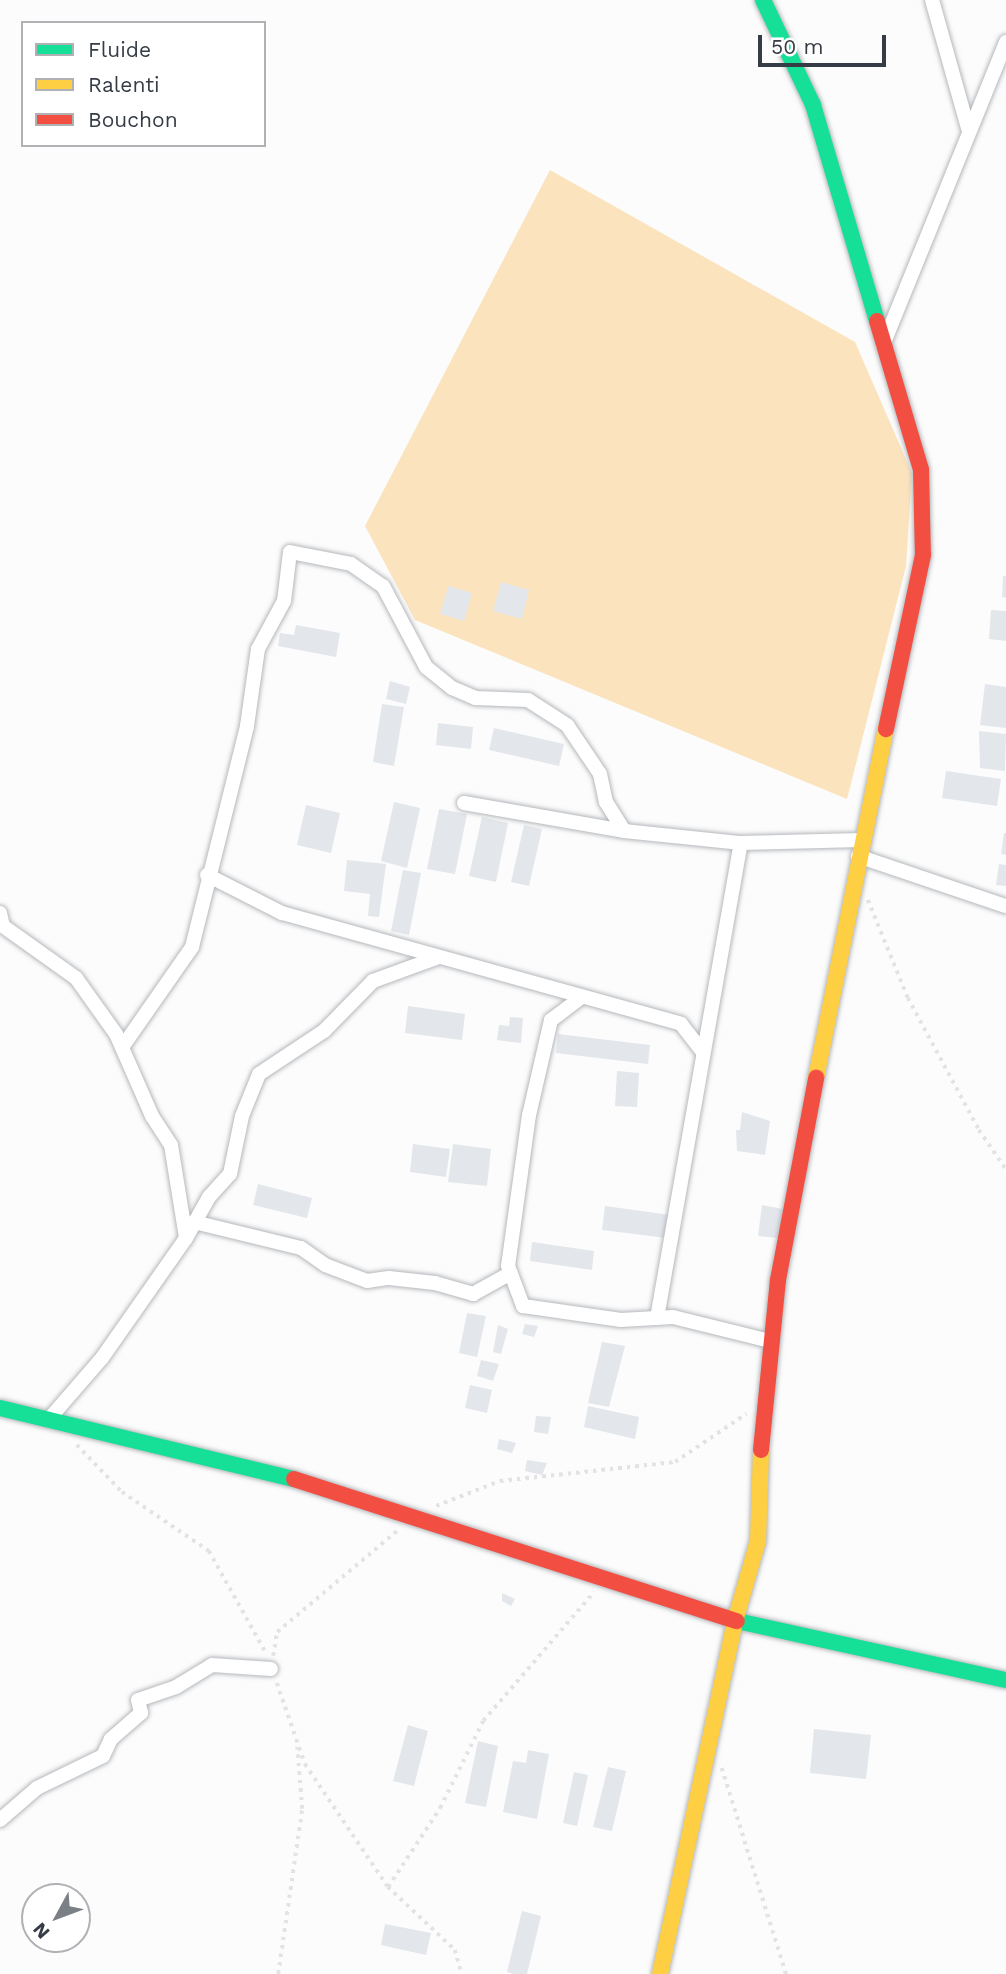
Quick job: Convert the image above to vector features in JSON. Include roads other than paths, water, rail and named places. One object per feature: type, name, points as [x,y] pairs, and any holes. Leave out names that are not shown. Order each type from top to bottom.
[{"type":"street","points":[[660,1974],[735,1620],[758,1541],[763,1403],[771,1341],[858,856],[923,555],[921,470],[813,105],[763,0]]},
{"type":"street","points":[[932,0],[968,128]]},
{"type":"street","points":[[883,345],[968,128],[1006,42]]},
{"type":"street","points":[[123,1046],[192,947],[207,875],[247,726],[258,649],[284,601],[290,551],[351,564],[383,586],[426,667],[452,688],[475,698],[528,700],[567,725],[600,774],[606,802],[624,831]]},
{"type":"street","points":[[464,803],[624,831],[741,843],[862,839]]},
{"type":"street","points":[[657,1318],[741,843]]},
{"type":"street","points":[[858,856],[1006,906]]},
{"type":"street","points":[[207,875],[282,913],[579,999],[681,1024],[703,1052]]},
{"type":"street","points":[[0,913],[3,926],[76,978],[123,1046],[152,1116],[171,1145],[186,1238]]},
{"type":"street","points":[[50,1418],[102,1358],[186,1238],[194,1222],[230,1174],[242,1116],[259,1074],[324,1031],[373,981],[436,958]]},
{"type":"street","points":[[579,999],[551,1020],[529,1115],[511,1273],[523,1306],[621,1321],[673,1317],[771,1341]]},
{"type":"street","points":[[194,1222],[301,1248],[325,1265],[367,1281],[389,1278],[435,1283],[473,1294],[511,1273]]},
{"type":"street","points":[[0,1408],[281,1475],[735,1620],[1006,1680]]},
{"type":"street","points":[[0,1820],[37,1788],[103,1756],[111,1739],[141,1713],[138,1700],[176,1687],[212,1665],[271,1669]]}]
